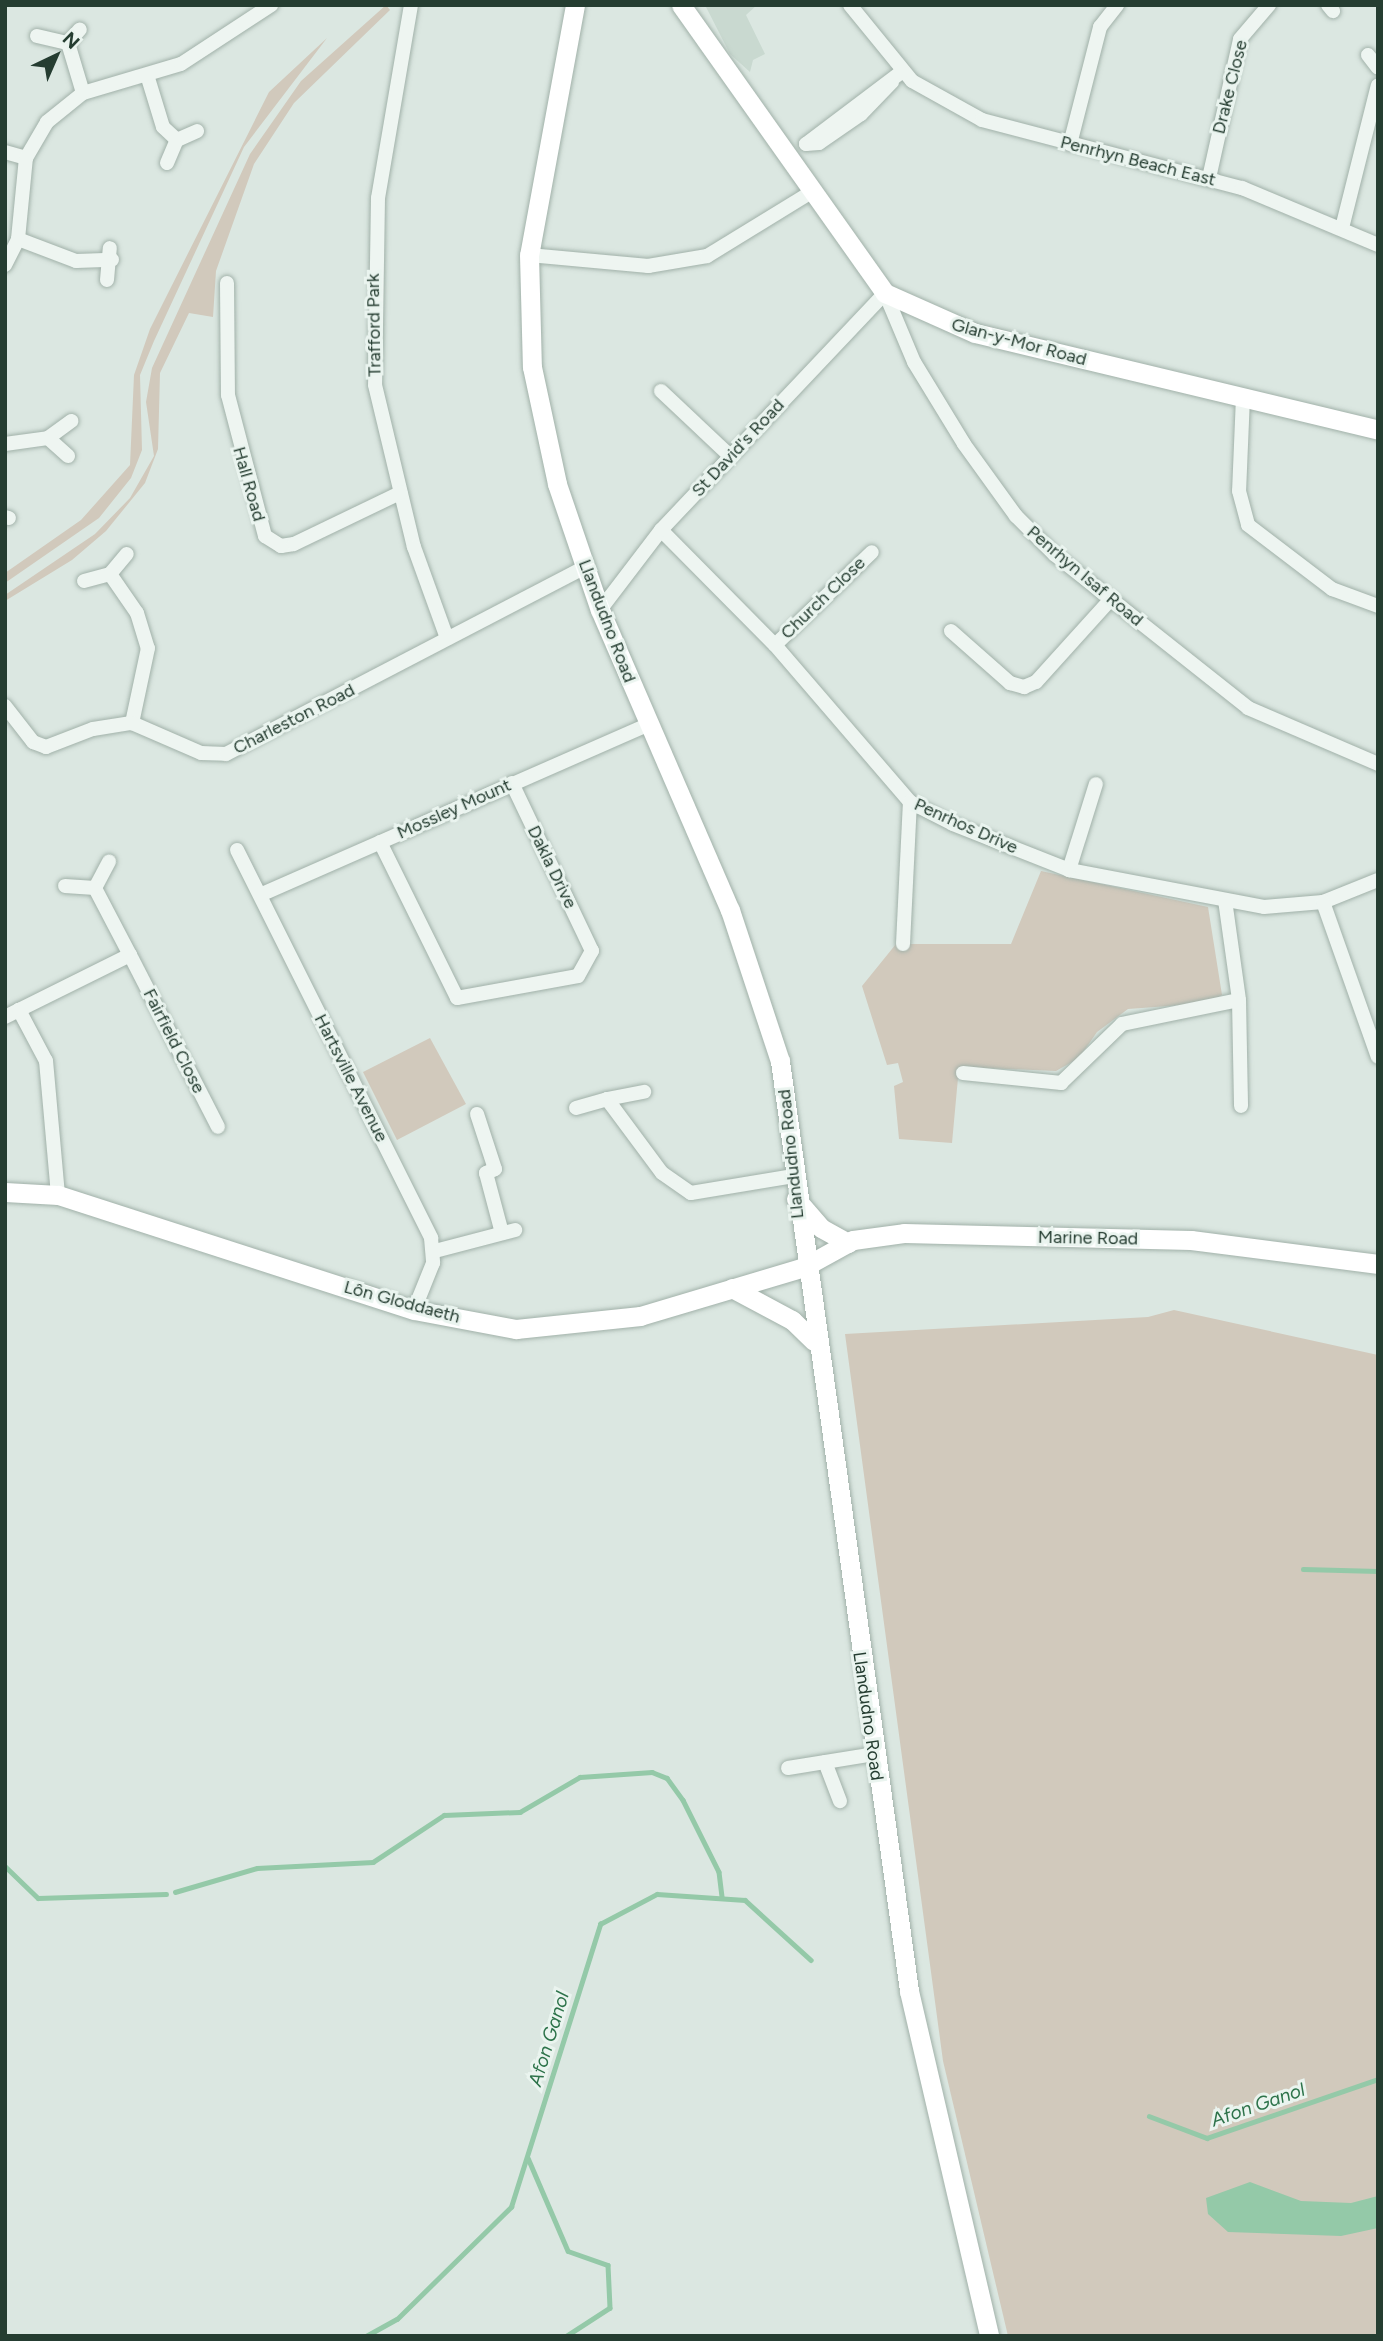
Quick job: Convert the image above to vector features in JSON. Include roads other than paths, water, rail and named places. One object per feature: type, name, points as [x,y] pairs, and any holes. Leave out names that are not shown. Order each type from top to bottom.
[{"type":"street","points":[[5,265],[18,239],[26,159],[47,122],[83,93],[148,78],[181,64],[271,5]]},
{"type":"street","name":"Trafford Park","points":[[411,5],[373,265],[375,385],[400,493],[447,638]]},
{"type":"street","name":"Llandudno Road","points":[[575,5],[529,255],[532,367],[557,484],[600,610],[760,991],[780,1061],[814,1341],[908,1991],[989,2336]]},
{"type":"street","name":"Glan-y-Mor Road","points":[[681,5],[810,192],[885,293],[975,333],[1378,430]]},
{"type":"street","name":"Penrhyn Beach East","points":[[850,5],[898,77],[982,120],[1209,178],[1342,228],[1378,245]]},
{"type":"street","points":[[1070,144],[1097,36],[1117,5]]},
{"type":"street","name":"Drake Close","points":[[1209,178],[1240,39],[1269,5]]},
{"type":"street","points":[[68,43],[80,29]]},
{"type":"street","points":[[37,36],[68,43]]},
{"type":"street","points":[[68,43],[83,93]]},
{"type":"street","points":[[1368,55],[1378,68]]},
{"type":"street","points":[[786,158],[806,144],[819,143],[861,114],[898,77]]},
{"type":"street","points":[[148,78],[160,120],[177,140]]},
{"type":"street","points":[[1342,228],[1378,85]]},
{"type":"street","points":[[167,163],[177,140],[197,131]]},
{"type":"street","points":[[5,152],[26,159]]},
{"type":"street","points":[[529,255],[648,266],[707,256],[810,192]]},
{"type":"street","points":[[18,239],[76,261],[111,254],[107,280]]},
{"type":"street","name":"Hall Road","points":[[227,283],[228,395],[265,536],[281,546],[294,544],[400,493]]},
{"type":"street","name":"St David's Road","points":[[600,610],[662,530],[885,293]]},
{"type":"street","name":"Penrhyn Isaf Road","points":[[885,293],[914,362],[989,482],[1054,554],[1248,708],[1378,764]]},
{"type":"street","points":[[661,391],[730,456]]},
{"type":"street","points":[[1243,397],[1239,491],[1248,525],[1332,589],[1378,606]]},
{"type":"street","points":[[5,444],[48,438],[71,421]]},
{"type":"street","points":[[48,438],[68,456]]},
{"type":"street","name":"Penrhos Drive","points":[[662,530],[775,645],[910,802],[1069,870],[1264,907],[1323,902],[1378,880]]},
{"type":"street","name":"Church Close","points":[[775,645],[872,552]]},
{"type":"street","points":[[84,581],[110,574],[127,554]]},
{"type":"street","name":"Charleston Road","points":[[132,723],[201,753],[226,754],[585,567]]},
{"type":"street","points":[[5,706],[33,742],[46,747],[93,729],[132,723],[148,648],[137,613],[110,574]]},
{"type":"street","points":[[955,641],[1024,687],[1036,682],[1111,598]]},
{"type":"street","name":"Mossley Mount","points":[[260,895],[649,724]]},
{"type":"street","name":"Dakla Drive","points":[[380,842],[457,998],[578,976],[592,951],[512,783]]},
{"type":"street","points":[[1069,870],[1096,784]]},
{"type":"street","points":[[903,944],[910,802]]},
{"type":"street","name":"Hartsville Avenue","points":[[237,850],[435,1251]]},
{"type":"street","points":[[65,886],[95,888],[109,862]]},
{"type":"street","name":"Fairfield Close","points":[[95,888],[218,1127]]},
{"type":"street","points":[[1225,900],[1239,1000],[1241,1106]]},
{"type":"street","points":[[1323,902],[1378,1057]]},
{"type":"street","points":[[58,1195],[46,1061],[12,1014],[130,954]]},
{"type":"street","points":[[963,1073],[1062,1083],[1122,1024],[1239,1000]]},
{"type":"street","points":[[576,1108],[643,1092]]},
{"type":"street","points":[[607,1099],[676,1187],[709,1194],[794,1177]]},
{"type":"street","points":[[414,1310],[435,1251],[508,1231],[486,1173],[495,1169],[477,1114]]},
{"type":"street","name":"Lôn Gloddaeth","points":[[5,1192],[58,1195],[414,1310],[516,1329],[555,1329],[640,1315],[804,1267]]},
{"type":"street","points":[[796,1199],[821,1228],[848,1243]]},
{"type":"street","name":"Marine Road","points":[[804,1267],[848,1243],[904,1233],[1191,1240],[1378,1264]]},
{"type":"street","points":[[732,1288],[792,1320],[814,1341]]},
{"type":"street","points":[[788,1768],[874,1754]]},
{"type":"street","points":[[825,1762],[840,1801]]},
{"type":"waterway","points":[[1303,1569],[1378,1571]]},
{"type":"waterway","points":[[175,1892],[257,1868],[373,1862],[444,1815],[520,1812],[580,1777],[652,1772],[667,1778],[683,1800],[719,1872],[722,1898]]},
{"type":"waterway","points":[[5,1866],[38,1898],[166,1894]]},
{"type":"waterway","name":"Afon Ganol","points":[[366,2336],[397,2319],[511,2207],[600,1924],[657,1894],[745,1900],[811,1960]]},
{"type":"waterway","name":"Afon Ganol","points":[[1149,2116],[1207,2138],[1378,2079]]},
{"type":"waterway","points":[[528,2158],[568,2251],[608,2265],[610,2308],[567,2336]]}]
